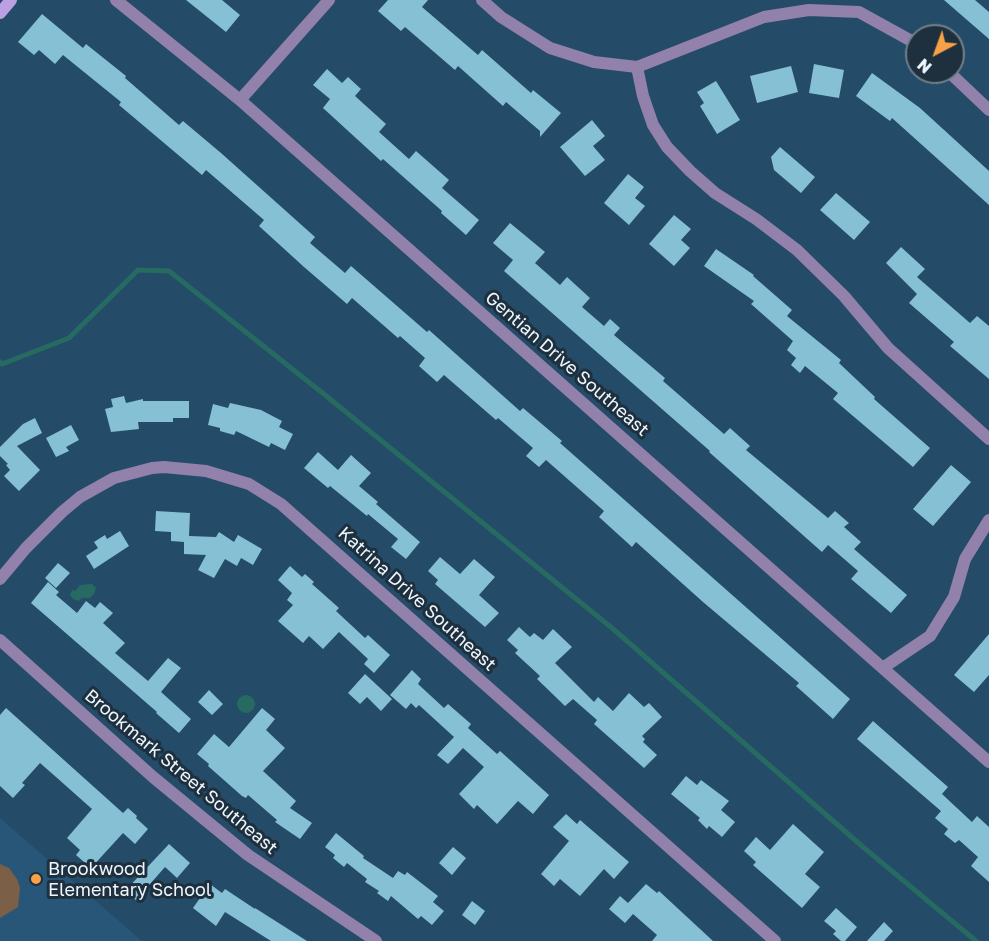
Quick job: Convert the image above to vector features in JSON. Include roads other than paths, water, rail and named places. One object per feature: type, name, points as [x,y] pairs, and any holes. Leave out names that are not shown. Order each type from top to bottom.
[{"type":"main road","points":[[0,13],[11,0]]},
{"type":"street","name":"Gentian Drive Southeast","points":[[116,0],[240,100],[989,762]]},
{"type":"street","points":[[240,100],[329,0]]},
{"type":"street","points":[[482,0],[501,17],[550,48],[594,62],[638,67],[764,17],[809,10],[860,12],[905,37]]},
{"type":"street","points":[[638,67],[643,96],[653,125],[667,147],[715,193],[756,219],[797,250],[844,296],[888,348],[989,439]]},
{"type":"street","points":[[962,84],[989,110]]},
{"type":"street","name":"Katrina Drive Southeast","points":[[0,579],[56,517],[80,497],[114,478],[164,467],[206,471],[249,484],[297,517],[775,941]]},
{"type":"street","points":[[884,667],[930,636],[954,597],[965,559],[989,520]]},
{"type":"street","name":"Brookmark Street Southeast","points":[[0,640],[153,777],[248,855],[376,941]]},
{"type":"waterway","points":[[0,362],[2,364],[69,338],[138,270],[169,271],[612,628],[863,847],[976,941]]},
{"type":"place","name":"Brookwood Elementary School","points":[[36,879]]}]
